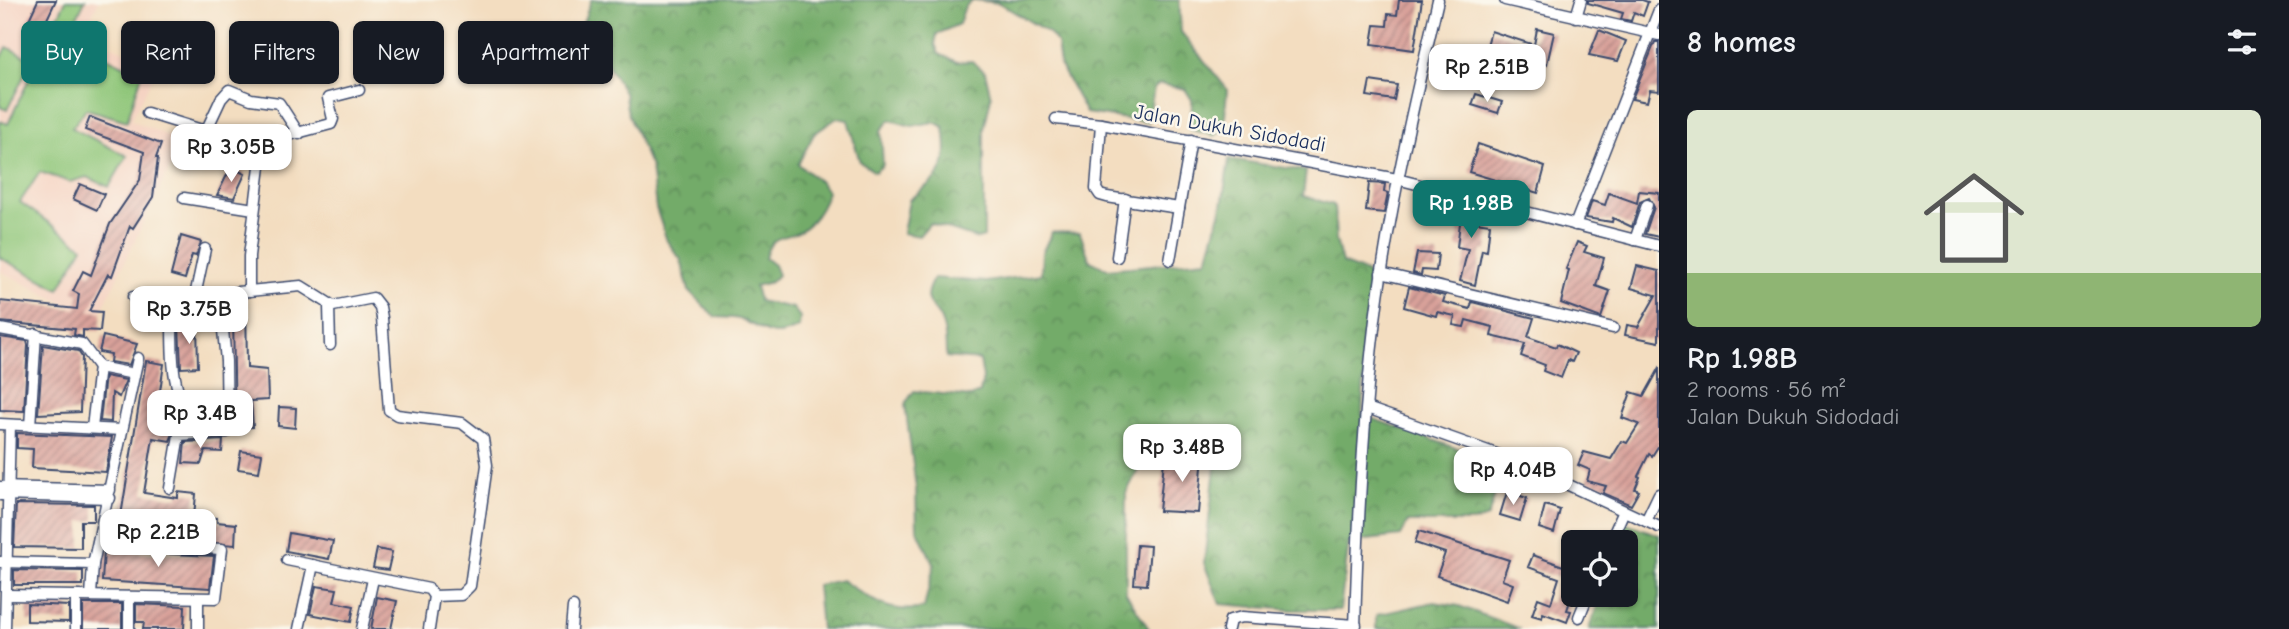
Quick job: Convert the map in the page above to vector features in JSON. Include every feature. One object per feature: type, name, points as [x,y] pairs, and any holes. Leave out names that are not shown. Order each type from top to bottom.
[{"type":"street","points":[[1228,629],[1230,620],[1242,617],[1355,627],[1367,408],[1381,273],[1397,179],[1438,0]]},
{"type":"street","points":[[1505,0],[1656,34]]},
{"type":"street","points":[[1576,17],[1581,0]]},
{"type":"street","points":[[1575,225],[1656,34],[1659,10]]},
{"type":"street","points":[[206,131],[221,99],[229,90],[251,99],[279,103],[299,134]]},
{"type":"street","points":[[147,113],[206,131],[263,142],[331,124],[333,118],[327,100],[331,95],[359,90]]},
{"type":"street","name":"Jalan Dukuh Sidodadi","points":[[1056,119],[1101,124],[1397,179],[1659,246]]},
{"type":"street","points":[[1101,124],[1096,189],[1100,195],[1179,208]]},
{"type":"street","points":[[1170,260],[1191,141]]},
{"type":"street","points":[[249,291],[254,209],[263,142]]},
{"type":"street","points":[[184,198],[254,209]]},
{"type":"street","points":[[1117,257],[1125,199]]},
{"type":"street","points":[[1635,240],[1647,205]]},
{"type":"street","points":[[195,296],[205,249]]},
{"type":"street","points":[[1381,273],[1613,328]]},
{"type":"street","points":[[133,297],[221,295],[301,286],[329,305],[367,298],[378,302],[382,318],[386,396],[391,412],[462,424],[483,439],[487,465],[470,586],[461,595],[434,596]]},
{"type":"street","points":[[170,488],[179,435],[227,432],[221,295]]},
{"type":"street","points":[[172,297],[174,365],[178,395],[188,402],[227,402]]},
{"type":"street","points":[[329,305],[330,345]]},
{"type":"street","points":[[0,329],[82,344],[99,367],[134,374]]},
{"type":"street","points":[[30,426],[36,334]]},
{"type":"street","points":[[90,596],[93,564],[100,543],[138,358]]},
{"type":"street","points":[[92,428],[99,367]]},
{"type":"street","points":[[1367,408],[1519,462],[1659,527]]},
{"type":"street","points":[[5,629],[8,595],[4,563],[5,425],[122,429]]},
{"type":"street","points":[[4,491],[110,494]]},
{"type":"street","points":[[1646,522],[1659,494]]},
{"type":"street","points":[[1615,530],[1623,511]]},
{"type":"street","points":[[8,595],[216,598],[222,550],[100,543]]},
{"type":"street","points":[[288,560],[429,589],[434,596],[429,629]]},
{"type":"street","points":[[4,563],[93,564]]},
{"type":"street","points":[[299,629],[313,565]]},
{"type":"street","points":[[362,629],[373,579]]},
{"type":"street","points":[[76,596],[76,629]]},
{"type":"street","points":[[129,597],[129,629]]},
{"type":"street","points":[[198,599],[198,629]]},
{"type":"street","points":[[570,629],[573,607]]},
{"type":"street","points":[[1579,617],[1583,607]]},
{"type":"shaded area","points":[[0,0],[99,0],[89,21],[21,21],[21,84],[107,84],[107,44],[121,50],[121,84],[149,84],[131,120],[182,142],[97,320],[0,271]]},
{"type":"green space","points":[[66,0],[85,0],[75,21],[56,21]]},
{"type":"green space","points":[[591,0],[975,0],[965,6],[959,24],[937,34],[935,44],[939,54],[957,62],[972,61],[985,72],[991,97],[984,129],[984,237],[978,239],[930,223],[919,236],[903,233],[909,200],[936,177],[944,163],[944,127],[934,122],[912,126],[890,120],[881,130],[883,165],[875,172],[860,162],[848,120],[837,118],[814,134],[798,164],[827,191],[821,207],[803,229],[772,243],[765,258],[774,265],[778,275],[771,282],[755,286],[759,301],[793,308],[800,317],[799,327],[789,332],[774,334],[739,319],[715,317],[689,291],[681,260],[667,241],[656,208],[651,167],[628,114],[624,92],[613,73],[613,21],[584,21]]},
{"type":"green space","points":[[975,0],[1179,0],[1181,32],[1227,89],[1224,128],[1215,136],[1191,130],[1192,100],[1185,89],[1160,84],[1154,88],[1148,122],[1086,113],[1060,65],[1057,43],[1049,33],[999,3]]},
{"type":"green space","points":[[7,47],[21,54],[21,82],[7,110],[0,107],[0,61]]},
{"type":"green space","points":[[107,57],[121,64],[121,84],[139,84],[127,121],[86,109],[72,128],[127,156],[109,187],[87,177],[70,182],[40,172],[20,202],[83,247],[59,289],[0,258],[0,121],[8,124],[27,84],[107,84]]},
{"type":"green space","points":[[1229,159],[1306,171],[1303,196],[1334,205],[1336,240],[1342,263],[1369,274],[1362,415],[1496,462],[1502,473],[1488,517],[1473,522],[1408,522],[1401,536],[1349,542],[1340,610],[1293,610],[1220,604],[1204,563],[1219,433],[1160,428],[1126,493],[1126,593],[1149,629],[821,629],[817,585],[842,580],[880,604],[912,610],[924,608],[934,565],[917,529],[916,488],[905,404],[914,391],[971,397],[980,392],[983,378],[980,360],[946,357],[943,327],[927,299],[934,278],[986,282],[1041,274],[1042,253],[1052,232],[1080,233],[1090,261],[1107,269],[1207,260],[1222,206]]},
{"type":"green space","points":[[1626,523],[1659,535],[1659,629],[1589,629],[1597,607],[1638,607],[1638,530],[1624,530]]},
{"type":"green space","points":[[1434,602],[1459,606],[1520,629],[1376,629],[1376,615]]},
{"type":"building","points":[[38,0],[56,0],[46,21],[28,21]]},
{"type":"building","points":[[1399,0],[1422,0],[1414,50],[1372,44],[1375,25],[1387,26],[1388,14],[1397,15]]},
{"type":"building","points":[[1588,0],[1648,2],[1643,16],[1634,12],[1631,21],[1621,19],[1623,13],[1588,3]]},
{"type":"building","points":[[1537,29],[1554,33],[1547,64],[1486,49],[1491,31],[1534,45]]},
{"type":"building","points":[[1599,30],[1626,41],[1618,61],[1589,55]]},
{"type":"building","points":[[1655,42],[1659,42],[1659,91],[1650,90],[1647,102],[1632,99]]},
{"type":"building","points":[[1370,81],[1397,85],[1394,100],[1367,96]]},
{"type":"building","points":[[1476,94],[1502,102],[1498,113],[1472,105]]},
{"type":"building","points":[[90,117],[161,144],[156,158],[153,197],[133,228],[130,226],[112,276],[108,274],[89,311],[102,312],[100,331],[83,330],[83,337],[74,335],[75,329],[0,322],[0,301],[77,309],[79,294],[73,291],[83,271],[91,275],[110,224],[140,180],[144,152],[85,130]]},
{"type":"building","points":[[1478,144],[1545,167],[1538,193],[1469,172]]},
{"type":"building","points":[[231,167],[245,174],[234,198],[217,195]]},
{"type":"building","points":[[1369,183],[1385,184],[1384,192],[1388,193],[1384,213],[1366,211]]},
{"type":"building","points":[[80,184],[104,194],[97,210],[73,199]]},
{"type":"building","points":[[1639,191],[1659,193],[1659,237],[1645,234],[1654,207],[1649,198],[1640,202],[1632,227],[1613,218],[1612,222],[1586,218],[1592,201],[1605,205],[1609,193],[1637,203]]},
{"type":"building","points":[[1456,202],[1479,208],[1475,222],[1490,224],[1487,251],[1482,250],[1475,285],[1460,281],[1468,249],[1457,247],[1461,215],[1453,213]]},
{"type":"building","points":[[181,236],[201,242],[196,256],[192,255],[185,279],[171,275]]},
{"type":"building","points":[[1577,242],[1587,246],[1584,252],[1604,258],[1596,286],[1610,291],[1601,318],[1561,303],[1569,270],[1566,269]]},
{"type":"building","points":[[1417,253],[1438,254],[1436,271],[1422,270],[1421,275],[1413,273]]},
{"type":"building","points":[[1637,266],[1659,271],[1659,342],[1625,335],[1627,325],[1638,327],[1656,295],[1631,288]]},
{"type":"building","points":[[1409,287],[1445,296],[1443,302],[1470,309],[1472,302],[1534,318],[1528,337],[1556,347],[1557,344],[1576,353],[1572,362],[1568,360],[1561,378],[1543,371],[1545,365],[1521,356],[1525,344],[1491,336],[1493,327],[1466,320],[1464,327],[1453,325],[1455,316],[1437,312],[1436,316],[1404,307]]},
{"type":"building","points":[[246,299],[247,368],[267,370],[268,400],[251,401],[253,427],[235,428],[233,316],[229,316],[228,301]]},
{"type":"building","points":[[196,303],[213,303],[214,322],[195,321]]},
{"type":"building","points":[[179,324],[197,324],[198,367],[181,368]]},
{"type":"building","points":[[103,336],[137,344],[129,365],[110,362],[111,354],[99,352]]},
{"type":"building","points":[[0,337],[27,341],[24,411],[0,410]]},
{"type":"building","points":[[43,345],[78,351],[82,357],[80,412],[38,414]]},
{"type":"building","points":[[146,361],[164,364],[155,424],[175,427],[176,408],[190,409],[190,427],[175,429],[170,441],[153,438],[144,493],[178,498],[178,492],[196,494],[194,517],[217,518],[217,522],[236,524],[235,545],[151,538],[152,527],[120,522]]},
{"type":"building","points":[[1659,369],[1659,445],[1652,456],[1649,454],[1638,476],[1640,477],[1635,489],[1639,491],[1631,505],[1603,493],[1606,486],[1587,481],[1590,470],[1578,465],[1584,452],[1611,459],[1622,441],[1627,443],[1639,424],[1622,418],[1631,392],[1644,396]]},
{"type":"building","points":[[105,376],[126,380],[119,397],[112,393],[111,422],[100,421]]},
{"type":"building","points":[[279,407],[296,408],[295,428],[278,426]]},
{"type":"building","points":[[17,433],[112,437],[106,472],[32,468],[33,449],[17,448]]},
{"type":"building","points":[[223,440],[222,452],[205,451],[201,464],[183,463],[185,442]]},
{"type":"building","points":[[241,451],[262,454],[259,472],[238,469]]},
{"type":"building","points":[[1180,453],[1203,455],[1198,513],[1159,511],[1164,461],[1179,462]]},
{"type":"building","points":[[1507,492],[1527,498],[1520,521],[1500,515]]},
{"type":"building","points":[[16,504],[94,505],[94,521],[81,521],[81,548],[14,547]]},
{"type":"building","points":[[1545,505],[1560,510],[1554,533],[1539,528]]},
{"type":"building","points":[[1419,531],[1509,560],[1502,580],[1513,584],[1507,601],[1437,576],[1445,553],[1415,543]]},
{"type":"building","points":[[289,533],[333,541],[329,559],[286,551]]},
{"type":"building","points":[[1137,545],[1150,546],[1147,585],[1134,584]]},
{"type":"building","points":[[377,549],[392,552],[388,570],[373,568]]},
{"type":"building","points":[[104,551],[214,556],[210,588],[102,581]]},
{"type":"building","points":[[1533,555],[1561,565],[1561,607],[1568,607],[1567,610],[1571,611],[1567,622],[1543,613],[1542,618],[1532,615],[1538,598],[1551,603],[1559,578],[1528,567]]},
{"type":"building","points":[[14,570],[83,571],[83,585],[14,585]]},
{"type":"building","points":[[316,586],[337,589],[334,602],[354,606],[351,622],[310,614]]},
{"type":"building","points":[[377,597],[397,601],[391,629],[371,629]]},
{"type":"building","points":[[27,604],[69,606],[69,622],[27,621]]},
{"type":"building","points":[[83,604],[122,604],[122,629],[83,629]]},
{"type":"building","points":[[136,604],[185,606],[184,629],[143,629],[144,622],[136,622]]}]
